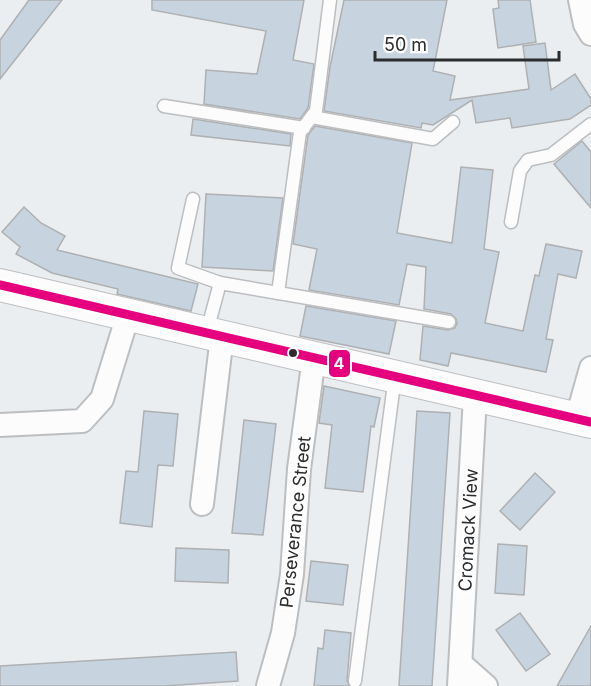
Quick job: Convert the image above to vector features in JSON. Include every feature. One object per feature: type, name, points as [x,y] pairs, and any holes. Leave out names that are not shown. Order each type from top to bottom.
[{"type":"main road","points":[[0,285],[584,420]]},
{"type":"street","points":[[580,0],[585,24],[591,34]]},
{"type":"street","points":[[0,425],[82,421],[102,399],[128,315]]},
{"type":"street","points":[[202,504],[214,334]]},
{"type":"street","name":"Perseverance Street","points":[[268,686],[283,633],[292,574],[299,469],[314,357]]},
{"type":"street","points":[[584,420],[591,368]]},
{"type":"street","name":"Cromack View","points":[[460,675],[475,396]]},
{"type":"street","points":[[460,675],[486,686]]},
{"type":"lane","points":[[278,293],[300,132],[316,111],[330,0]]},
{"type":"lane","points":[[164,106],[304,128]]},
{"type":"lane","points":[[312,117],[433,139],[453,122]]},
{"type":"lane","points":[[511,222],[520,171],[528,160],[551,155],[591,124]]},
{"type":"lane","points":[[193,199],[178,268],[220,283],[449,322]]},
{"type":"lane","points":[[214,334],[220,283]]},
{"type":"lane","points":[[355,681],[395,376]]},
{"type":"building","points":[[29,0],[62,0],[0,79],[0,40]]},
{"type":"building","points":[[152,0],[304,0],[293,60],[314,64],[308,108],[300,119],[204,104],[206,70],[257,74],[266,31],[152,10]]},
{"type":"building","points":[[344,0],[447,0],[433,71],[455,76],[450,100],[529,89],[523,46],[545,43],[551,90],[575,74],[591,99],[591,105],[570,119],[512,128],[510,118],[476,123],[472,100],[433,125],[422,123],[421,128],[324,111],[330,67]]},
{"type":"building","points":[[498,0],[530,0],[536,42],[498,48],[493,9],[499,8]]},
{"type":"building","points":[[193,119],[291,134],[290,146],[191,135]]},
{"type":"building","points":[[315,126],[412,143],[397,233],[452,243],[461,167],[493,170],[484,249],[499,252],[485,323],[523,331],[535,275],[539,276],[546,244],[582,251],[576,278],[558,274],[546,339],[553,340],[546,372],[451,353],[448,366],[420,360],[423,326],[448,330],[455,328],[457,323],[451,314],[424,309],[426,267],[407,264],[399,305],[309,290],[317,249],[293,244],[308,135]]},
{"type":"building","points":[[582,141],[591,152],[591,208],[554,164]]},
{"type":"building","points":[[206,194],[283,198],[273,271],[202,267]]},
{"type":"building","points":[[24,207],[41,223],[65,236],[57,250],[198,284],[191,311],[117,294],[118,289],[52,273],[16,254],[20,247],[2,232]]},
{"type":"building","points":[[306,306],[396,321],[389,354],[300,336]]},
{"type":"building","points":[[324,386],[380,398],[374,427],[371,426],[363,492],[325,488],[332,425],[319,423]]},
{"type":"building","points":[[144,411],[178,414],[173,466],[158,465],[152,527],[120,523],[126,471],[138,472]]},
{"type":"building","points":[[417,411],[450,413],[432,686],[399,686]]},
{"type":"building","points":[[244,420],[276,424],[263,535],[232,533]]},
{"type":"building","points":[[535,473],[555,492],[520,530],[500,511]]},
{"type":"building","points":[[498,544],[527,546],[524,595],[495,593]]},
{"type":"building","points":[[176,548],[229,550],[228,583],[175,581]]},
{"type":"building","points":[[311,561],[348,565],[343,605],[306,601]]},
{"type":"building","points":[[520,613],[550,654],[526,671],[496,630]]},
{"type":"building","points":[[591,626],[591,686],[557,686]]},
{"type":"building","points":[[325,630],[351,633],[347,680],[349,686],[314,686],[318,648],[323,649]]},
{"type":"building","points":[[236,652],[238,681],[164,686],[0,686],[0,666]]},
{"type":"transit line","name":"4","points":[[0,285],[591,422]]}]
